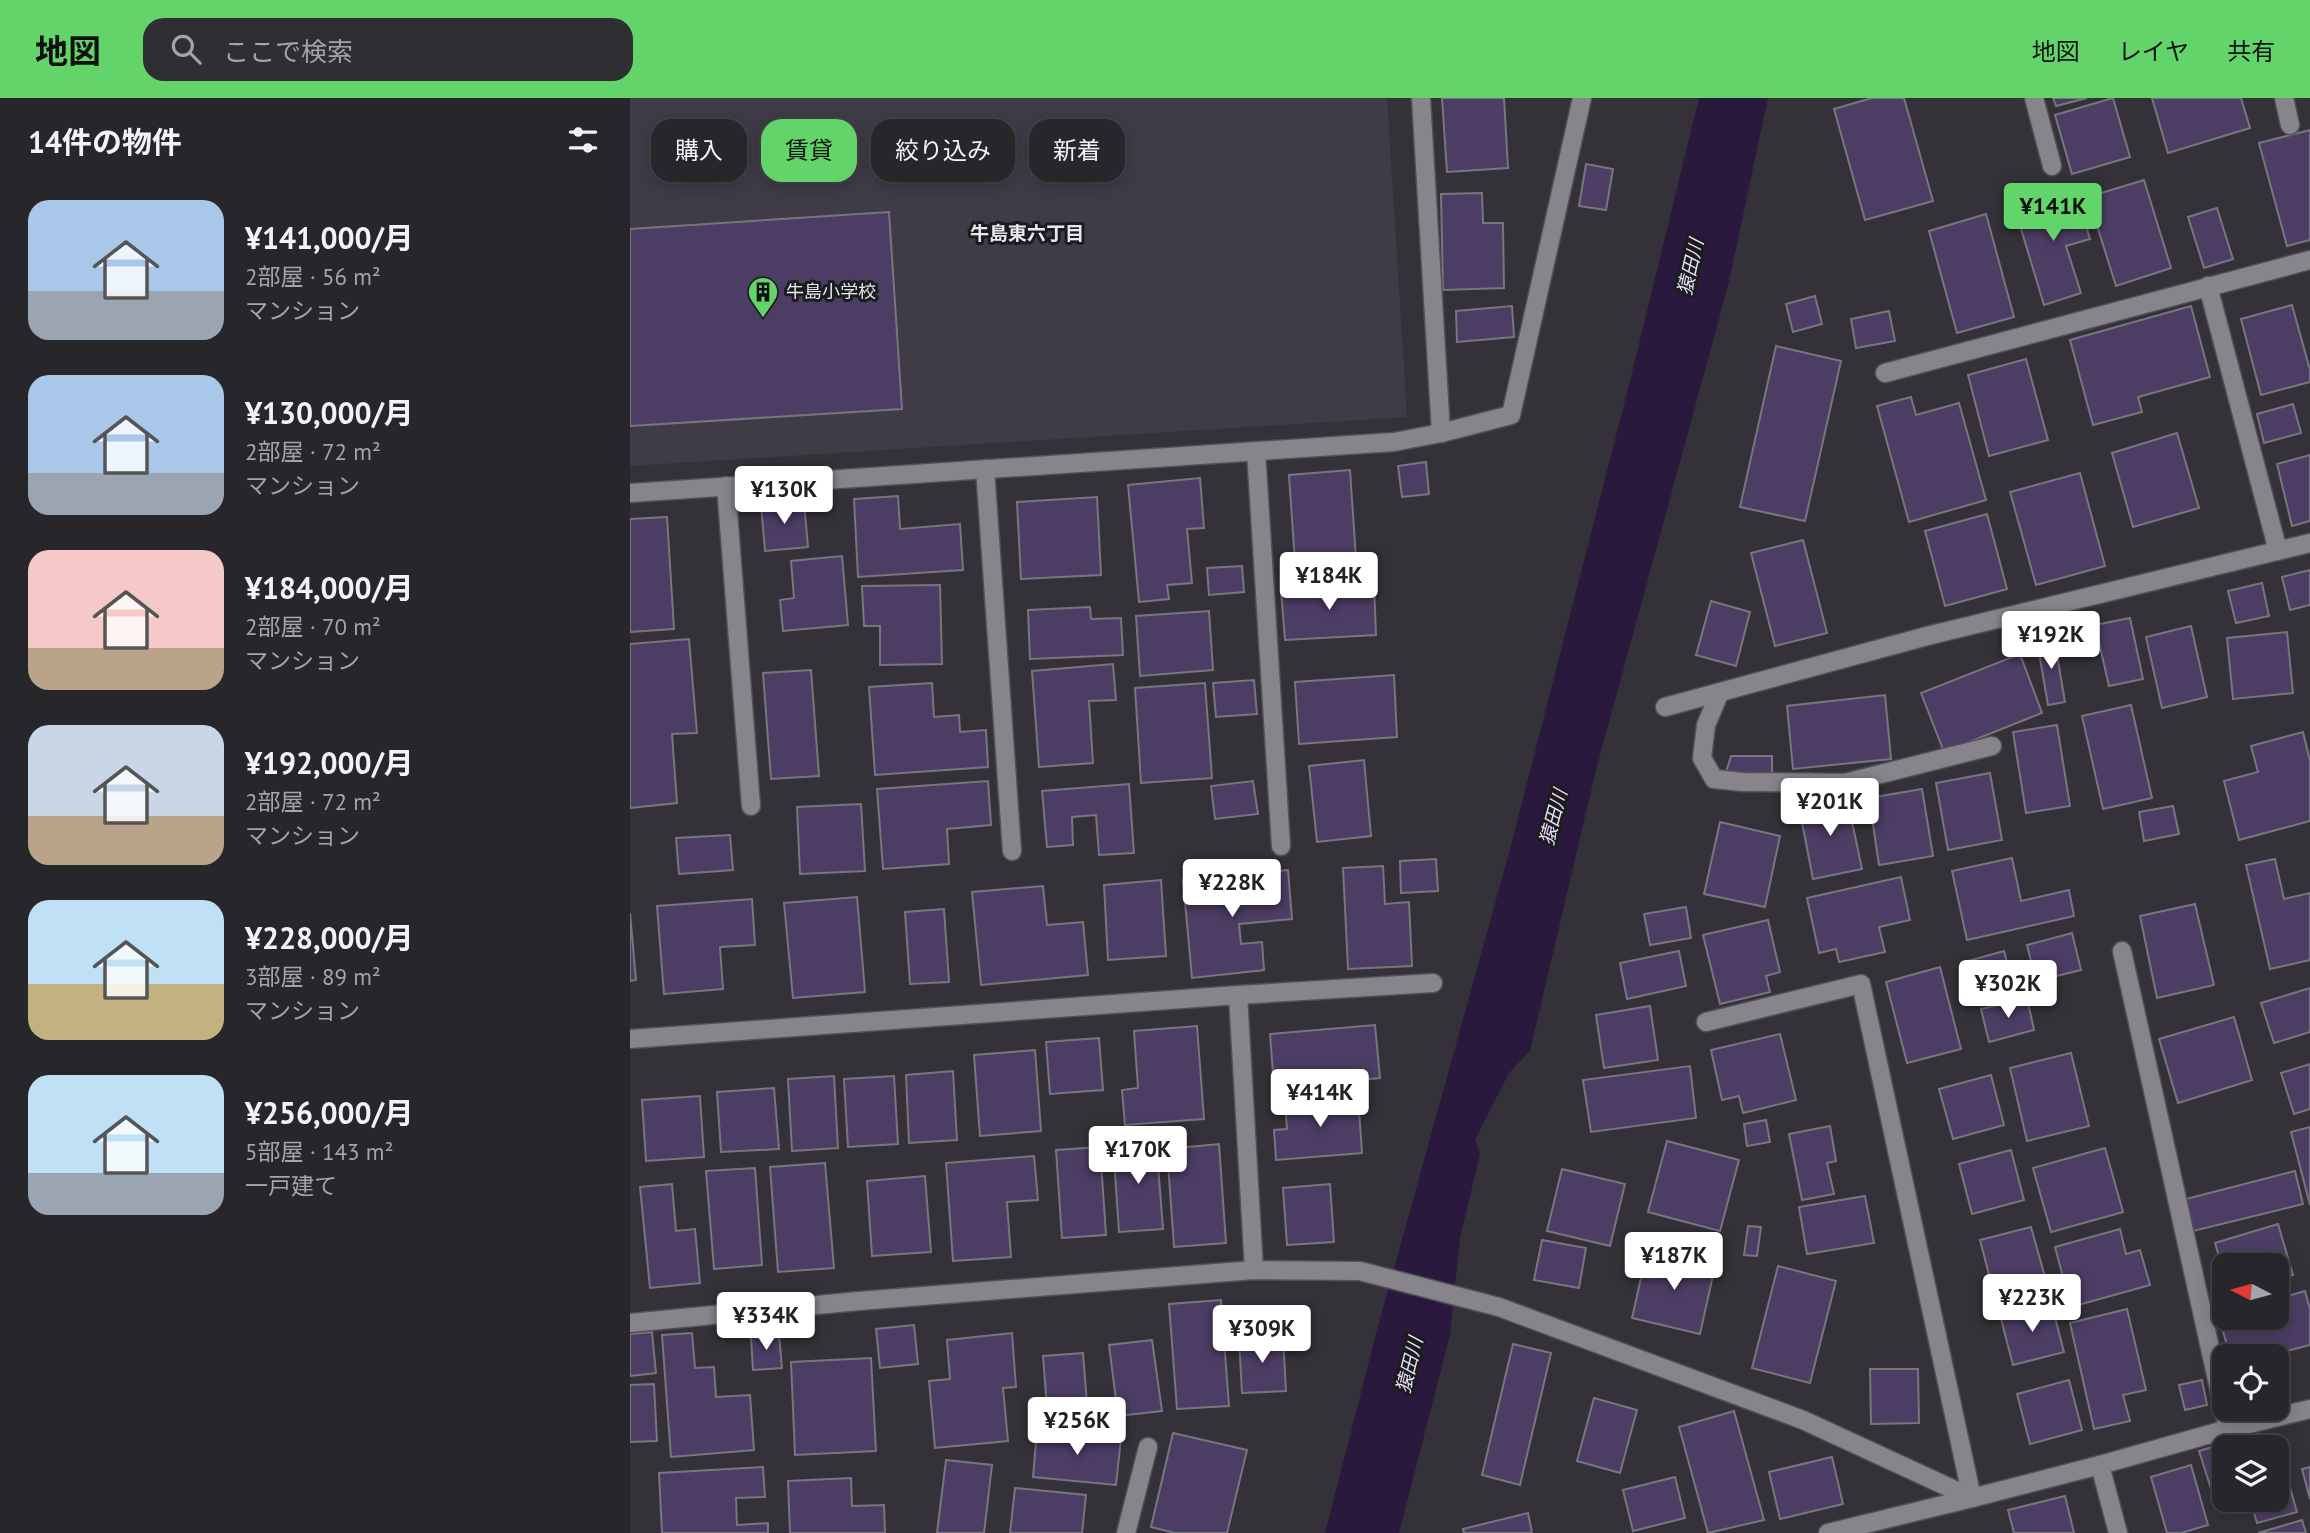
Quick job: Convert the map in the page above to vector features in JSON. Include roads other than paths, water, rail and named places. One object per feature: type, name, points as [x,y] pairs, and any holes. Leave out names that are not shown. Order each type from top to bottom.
[{"type":"street","points":[[1421,98],[1441,433]]},
{"type":"street","points":[[630,493],[1394,442],[1511,415],[1582,98]]},
{"type":"street","points":[[2034,98],[2052,166]]},
{"type":"street","points":[[2284,98],[2290,125]]},
{"type":"street","points":[[1885,373],[2310,261]]},
{"type":"street","points":[[2208,286],[2278,551]]},
{"type":"street","points":[[1256,451],[1281,846]]},
{"type":"street","points":[[985,469],[1012,851]]},
{"type":"street","points":[[726,486],[751,806]]},
{"type":"street","points":[[1665,707],[1927,636],[2310,543]]},
{"type":"street","points":[[1720,692],[1706,725],[1702,758],[1714,779],[1743,782],[1845,783],[1992,746]]},
{"type":"street","points":[[2122,951],[2228,1429]]},
{"type":"street","points":[[630,1038],[1433,983]]},
{"type":"street","points":[[1706,1022],[1861,984],[1972,1498]]},
{"type":"street","points":[[1238,995],[1254,1270]]},
{"type":"street","points":[[630,1323],[859,1301],[1254,1270],[1360,1271],[1499,1307],[1804,1420],[1972,1498]]},
{"type":"street","points":[[1828,1533],[2310,1409]]},
{"type":"street","points":[[1126,1533],[1148,1447]]},
{"type":"street","points":[[2100,1465],[2118,1533]]},
{"type":"water","name":"猿田川","points":[[1699,98],[1768,98],[1728,286],[1596,770],[1530,1051],[1509,1073],[1475,1140],[1480,1154],[1460,1238],[1450,1335],[1399,1533],[1325,1533],[1377,1330],[1509,853],[1627,393]]},
{"type":"place","name":"牛島小学校","points":[[763,319]]},
{"type":"district","name":"牛島東六丁目","points":[[1027,233]]}]
